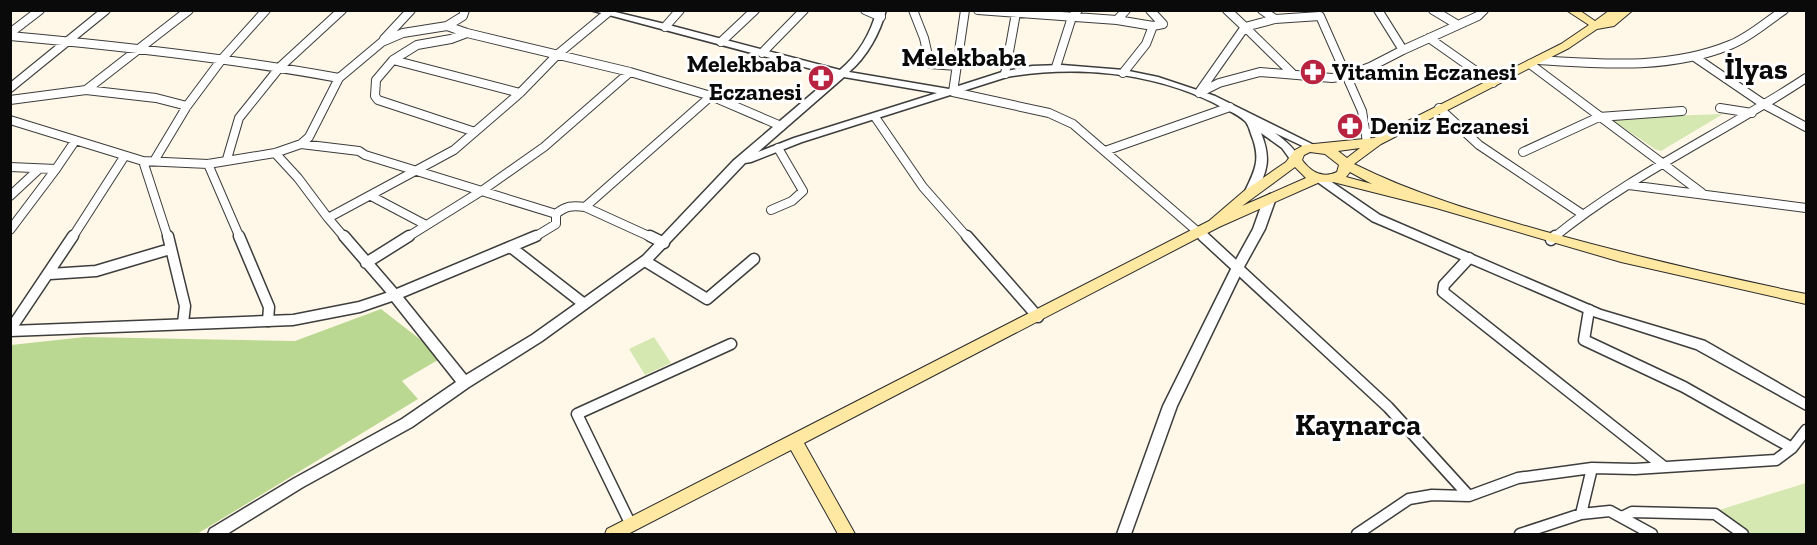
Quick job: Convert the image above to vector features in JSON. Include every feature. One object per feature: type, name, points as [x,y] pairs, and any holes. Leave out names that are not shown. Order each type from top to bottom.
[{"type":"main road","points":[[1571,10],[1597,26],[1610,24],[1628,10]]},
{"type":"main road","points":[[613,534],[795,442],[891,390],[1038,317],[1197,232],[1301,183],[1343,174],[1345,165],[1372,142],[1534,62],[1597,26],[1618,10]]},
{"type":"main road","points":[[1214,224],[1251,192],[1279,175],[1296,160],[1303,150],[1372,142]]},
{"type":"main road","points":[[1317,148],[1333,152],[1345,165],[1377,181],[1438,204],[1551,240],[1735,285],[1806,299]]},
{"type":"main road","points":[[1296,160],[1302,170],[1326,178],[1438,204]]},
{"type":"main road","points":[[795,442],[847,534]]},
{"type":"street","points":[[10,34],[40,10]]},
{"type":"street","points":[[10,88],[106,10]]},
{"type":"street","points":[[86,90],[189,10]]},
{"type":"street","points":[[154,161],[187,106],[222,59],[266,10]]},
{"type":"street","points":[[226,159],[239,118],[280,67],[342,10]]},
{"type":"street","points":[[302,144],[309,137],[339,78],[382,42],[411,10]]},
{"type":"street","points":[[382,42],[403,33],[447,26],[463,16],[465,10]]},
{"type":"street","points":[[594,10],[610,12],[842,74],[953,92],[1049,113],[1073,124],[1238,267],[1276,306],[1388,407],[1469,496]]},
{"type":"street","points":[[665,27],[680,10]]},
{"type":"street","points":[[721,42],[755,10]]},
{"type":"street","points":[[762,52],[804,10]]},
{"type":"street","points":[[215,534],[298,483],[407,423],[464,383],[537,338],[645,261],[737,164],[842,74],[865,48],[881,14],[865,10]]},
{"type":"street","points":[[913,10],[924,38],[930,64],[957,66]]},
{"type":"street","points":[[953,92],[965,10]]},
{"type":"street","points":[[978,10],[1030,12],[1117,20],[1153,26],[1163,24],[1150,10]]},
{"type":"street","points":[[1056,67],[1072,17],[1078,10]]},
{"type":"street","points":[[1117,20],[1126,10]]},
{"type":"street","points":[[1227,10],[1292,73]]},
{"type":"street","points":[[1262,10],[1275,19]]},
{"type":"street","points":[[1378,10],[1402,50]]},
{"type":"street","points":[[1433,10],[1458,25]]},
{"type":"street","points":[[1199,93],[1219,83],[1256,73],[1292,73],[1332,78],[1345,76],[1370,67],[1484,10]]},
{"type":"street","points":[[1534,62],[1602,64],[1696,58],[1743,39],[1784,10]]},
{"type":"street","points":[[328,218],[454,150],[520,93],[558,54],[610,12]]},
{"type":"street","points":[[1005,74],[1016,13]]},
{"type":"street","points":[[1199,93],[1245,27],[1275,19],[1320,13],[1345,76],[1362,111],[1372,142]]},
{"type":"street","points":[[447,26],[467,33],[630,72],[711,96],[781,126]]},
{"type":"street","points":[[1123,73],[1146,44],[1153,26]]},
{"type":"street","points":[[467,33],[451,39],[417,45],[393,60],[376,80],[375,96],[378,100],[475,132]]},
{"type":"street","points":[[10,34],[66,43],[140,48],[280,67],[339,78]]},
{"type":"street","points":[[1429,38],[1493,83]]},
{"type":"street","points":[[1696,58],[1766,105],[1806,127]]},
{"type":"street","points":[[393,60],[520,93]]},
{"type":"street","points":[[1534,62],[1599,117],[1665,164],[1702,194]]},
{"type":"street","points":[[737,164],[778,148],[1005,74],[1056,67],[1123,73],[1173,84],[1199,93],[1317,148]]},
{"type":"street","points":[[366,263],[483,190],[544,147],[630,72]]},
{"type":"street","points":[[1551,240],[1582,214],[1766,105],[1806,78]]},
{"type":"street","points":[[10,100],[86,90],[156,98],[187,106]]},
{"type":"street","points":[[585,207],[711,96]]},
{"type":"street","points":[[1439,108],[1479,145],[1582,214]]},
{"type":"street","points":[[1719,108],[1752,112]]},
{"type":"street","points":[[1105,151],[1233,109]]},
{"type":"street","points":[[1233,109],[1286,146],[1296,160]]},
{"type":"street","points":[[1523,152],[1599,117],[1682,111]]},
{"type":"street","points":[[875,117],[923,187],[1038,317]]},
{"type":"street","points":[[10,120],[143,161],[208,164],[226,159],[275,153],[302,144],[359,151],[365,155],[556,214]]},
{"type":"street","points":[[1251,122],[1264,153],[1263,164],[1251,192]]},
{"type":"street","points":[[10,230],[75,141]]},
{"type":"street","points":[[771,210],[792,201],[803,190],[778,148]]},
{"type":"street","points":[[275,153],[395,295],[464,383]]},
{"type":"street","points":[[10,331],[50,274],[124,157]]},
{"type":"street","points":[[143,161],[165,226],[185,306],[183,323]]},
{"type":"street","points":[[208,164],[268,307],[268,321]]},
{"type":"street","points":[[10,168],[56,169]]},
{"type":"street","points":[[10,196],[39,169]]},
{"type":"street","points":[[1326,178],[1376,218],[1589,310],[1700,345],[1806,405]]},
{"type":"street","points":[[1629,185],[1806,208]]},
{"type":"street","points":[[371,196],[426,225]]},
{"type":"street","points":[[1124,534],[1170,406],[1238,267],[1259,230],[1270,198]]},
{"type":"street","points":[[556,214],[570,205],[585,207],[664,243]]},
{"type":"street","points":[[10,331],[293,320],[331,314],[395,295],[512,248],[547,231],[556,224],[556,214]]},
{"type":"street","points":[[512,248],[584,304]]},
{"type":"street","points":[[50,274],[96,271],[170,249]]},
{"type":"street","points":[[1469,258],[1444,285],[1443,292],[1663,466]]},
{"type":"street","points":[[645,261],[707,299],[754,259]]},
{"type":"street","points":[[1589,310],[1584,340],[1641,365],[1716,404],[1771,439],[1792,448]]},
{"type":"street","points":[[631,525],[577,414],[732,344]]},
{"type":"street","points":[[1357,534],[1409,499],[1432,495],[1469,496],[1518,478],[1592,468],[1635,469],[1776,460],[1792,448],[1806,430]]},
{"type":"street","points":[[1581,514],[1592,468]]},
{"type":"street","points":[[1520,534],[1581,514],[1610,511],[1652,534]]},
{"type":"street","points":[[1622,517],[1632,512],[1708,513],[1715,514],[1743,534]]},
{"type":"green space","points":[[1723,114],[1661,151],[1609,118]]},
{"type":"green space","points":[[381,309],[443,357],[402,381],[418,399],[197,534],[11,534],[11,345],[85,337],[295,341]]},
{"type":"green space","points":[[654,337],[671,363],[645,375],[629,349]]},
{"type":"green space","points":[[1806,483],[1806,534],[1751,534],[1719,510]]},
{"type":"place","name":"Vitamin Eczanesi","points":[[1313,72]]},
{"type":"place","name":"Melekbaba Eczanesi","points":[[821,78]]},
{"type":"place","name":"Deniz Eczanesi","points":[[1350,126]]},
{"type":"district","name":"Melekbaba","points":[[964,57]]},
{"type":"district","name":"İlyas","points":[[1756,69]]},
{"type":"district","name":"Kaynarca","points":[[1358,425]]}]
